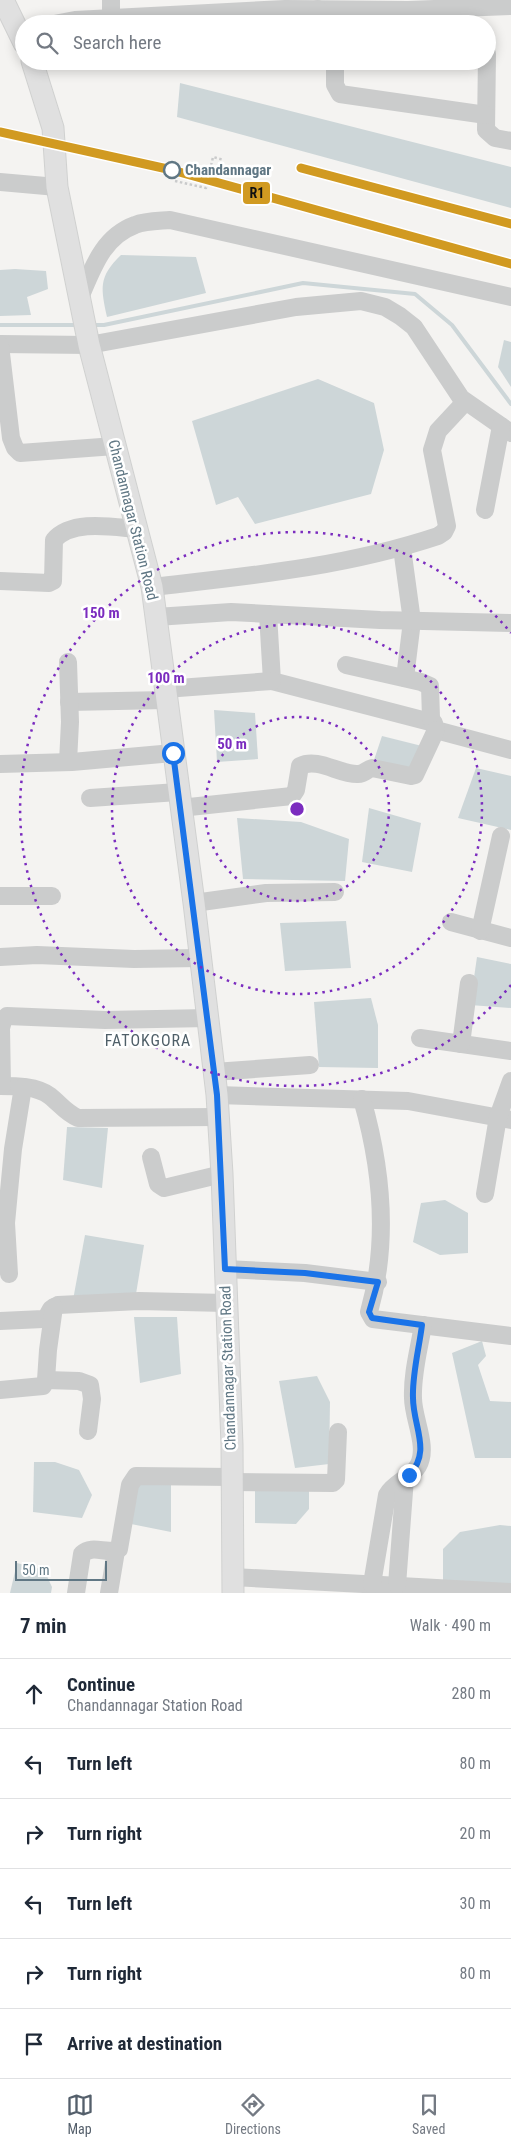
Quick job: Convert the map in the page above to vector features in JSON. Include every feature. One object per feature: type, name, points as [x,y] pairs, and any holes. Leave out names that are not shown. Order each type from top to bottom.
[{"type":"main road","points":[[3,0],[15,21]]},
{"type":"main road","name":"Chandannagar Station Road","points":[[35,70],[53,128],[58,187],[85,325],[152,587],[194,903],[217,1095],[222,1174],[232,1479],[233,1585]]},
{"type":"street","points":[[110,0],[111,15]]},
{"type":"street","points":[[148,15],[284,4],[315,15]]},
{"type":"street","points":[[320,15],[338,4],[486,15],[511,6]]},
{"type":"street","points":[[335,70],[335,85],[340,94],[486,115]]},
{"type":"street","points":[[487,70],[486,130],[490,135],[511,141]]},
{"type":"street","points":[[0,182],[58,187]]},
{"type":"street","points":[[85,325],[98,254],[115,236],[136,224],[170,220],[511,297]]},
{"type":"street","points":[[115,446],[28,453],[20,452],[15,448],[7,416],[0,345],[85,325],[361,301],[385,307],[414,327],[461,398],[506,429],[485,510]]},
{"type":"street","points":[[152,587],[301,570],[402,548],[438,536],[444,532],[447,526],[432,450],[438,431],[466,402]]},
{"type":"street","points":[[0,581],[50,583],[52,581],[54,540],[58,535],[101,526],[137,529]]},
{"type":"street","points":[[402,548],[412,621],[405,678]]},
{"type":"street","points":[[156,617],[231,612],[412,621],[511,623]]},
{"type":"street","points":[[268,614],[272,681]]},
{"type":"street","points":[[68,662],[68,762]]},
{"type":"street","points":[[90,798],[179,800],[292,796],[296,790],[300,766],[304,764],[320,765],[355,774],[363,774],[372,768],[411,776],[415,775],[435,726],[430,686],[405,678],[346,665]]},
{"type":"street","points":[[69,702],[165,695],[272,681],[435,726],[511,750]]},
{"type":"street","points":[[0,764],[68,762],[173,753]]},
{"type":"street","points":[[480,931],[502,836]]},
{"type":"street","points":[[194,903],[266,893],[334,892]]},
{"type":"street","points":[[0,896],[52,896]]},
{"type":"street","points":[[451,922],[511,938]]},
{"type":"street","points":[[0,956],[38,955],[134,959],[200,958]]},
{"type":"street","points":[[461,1044],[469,983]]},
{"type":"street","points":[[208,1018],[105,1020],[7,1016],[3,1020],[1,1028],[1,1086],[23,1087],[46,1093],[70,1114],[78,1118],[218,1117]]},
{"type":"street","points":[[420,1038],[511,1051]]},
{"type":"street","points":[[214,1072],[310,1065]]},
{"type":"street","points":[[485,1194],[505,1118],[511,1081]]},
{"type":"street","points":[[9,1274],[6,1223],[12,1149],[23,1087]]},
{"type":"street","points":[[217,1095],[408,1101],[505,1118]]},
{"type":"street","points":[[362,1099],[372,1133],[380,1180],[381,1230],[378,1282],[369,1312],[372,1318],[511,1336]]},
{"type":"street","points":[[152,1157],[158,1184],[164,1188],[222,1174]]},
{"type":"street","points":[[225,1269],[305,1273],[378,1282]]},
{"type":"street","points":[[0,1321],[43,1319],[54,1307],[139,1301],[226,1302]]},
{"type":"street","points":[[0,1390],[43,1386],[46,1380],[54,1307]]},
{"type":"street","points":[[372,1584],[387,1495],[391,1488],[417,1467],[420,1458],[420,1435],[412,1397],[422,1325]]},
{"type":"street","points":[[46,1380],[79,1381],[90,1385],[92,1399],[88,1431]]},
{"type":"street","points":[[109,1593],[116,1551],[119,1548],[123,1534],[130,1485],[136,1476],[333,1483],[336,1480],[338,1432]]},
{"type":"street","points":[[397,1585],[405,1478]]},
{"type":"street","points":[[76,1593],[82,1554],[90,1549],[116,1551]]},
{"type":"street","points":[[233,1585],[372,1584],[511,1592]]},
{"type":"path","points":[[175,181],[206,188],[213,157],[224,160]]},
{"type":"shaded area","points":[[180,83],[511,167],[511,208],[177,117]]},
{"type":"shaded area","points":[[121,255],[196,257],[206,293],[107,317],[103,298],[103,283],[108,270]]},
{"type":"shaded area","points":[[0,270],[46,271],[48,289],[27,297],[31,315],[0,316]]},
{"type":"shaded area","points":[[504,340],[511,342],[511,387],[498,367]]},
{"type":"shaded area","points":[[318,379],[374,403],[384,450],[371,494],[255,524],[238,497],[216,505],[192,421]]},
{"type":"shaded area","points":[[214,710],[255,713],[258,759],[217,762]]},
{"type":"shaded area","points":[[382,736],[422,746],[411,774],[373,763]]},
{"type":"shaded area","points":[[476,768],[511,776],[511,830],[458,818]]},
{"type":"shaded area","points":[[369,808],[421,823],[412,872],[362,862]]},
{"type":"shaded area","points":[[237,818],[301,822],[349,839],[345,881],[243,879]]},
{"type":"shaded area","points":[[346,921],[351,968],[285,971],[280,923]]},
{"type":"shaded area","points":[[477,957],[511,964],[511,1008],[470,1005]]},
{"type":"shaded area","points":[[371,998],[378,1025],[378,1068],[319,1067],[314,1002]]},
{"type":"shaded area","points":[[67,1127],[108,1128],[102,1188],[63,1180]]},
{"type":"shaded area","points":[[445,1200],[468,1213],[468,1253],[440,1255],[413,1242],[421,1203]]},
{"type":"shaded area","points":[[85,1235],[144,1245],[136,1294],[73,1300]]},
{"type":"shaded area","points":[[134,1317],[177,1317],[181,1374],[140,1383]]},
{"type":"shaded area","points":[[482,1341],[486,1356],[478,1365],[490,1401],[511,1402],[511,1458],[475,1458],[452,1353]]},
{"type":"shaded area","points":[[317,1376],[330,1402],[329,1464],[295,1468],[279,1381]]},
{"type":"shaded area","points":[[34,1462],[55,1462],[79,1470],[92,1495],[82,1518],[33,1512]]},
{"type":"shaded area","points":[[125,1478],[171,1479],[171,1532],[126,1523]]},
{"type":"shaded area","points":[[255,1488],[309,1488],[309,1509],[296,1524],[255,1523]]},
{"type":"shaded area","points":[[500,1525],[511,1526],[511,1585],[443,1581],[443,1549],[460,1532]]},
{"type":"shaded area","points":[[17,1563],[44,1570],[52,1587],[51,1593],[10,1593]]},
{"type":"waterway","points":[[92,325],[104,325],[303,283],[415,294],[452,325],[511,404]]},
{"type":"waterway","points":[[0,325],[78,325]]},
{"type":"transit line","name":"R1","points":[[0,132],[172,170],[511,264]]},
{"type":"transit line","name":"R1","points":[[301,168],[511,224]]},
{"type":"place","name":"Chandannagar","points":[[172,170]]},
{"type":"district","name":"FATOKGORA","points":[[148,1040]]},
{"type":"route","points":[[173,753],[194,903],[217,1095],[225,1269],[305,1273],[378,1282],[369,1312],[372,1318],[380,1321],[422,1325],[412,1397],[420,1435],[420,1458],[417,1467],[409,1475]]}]
